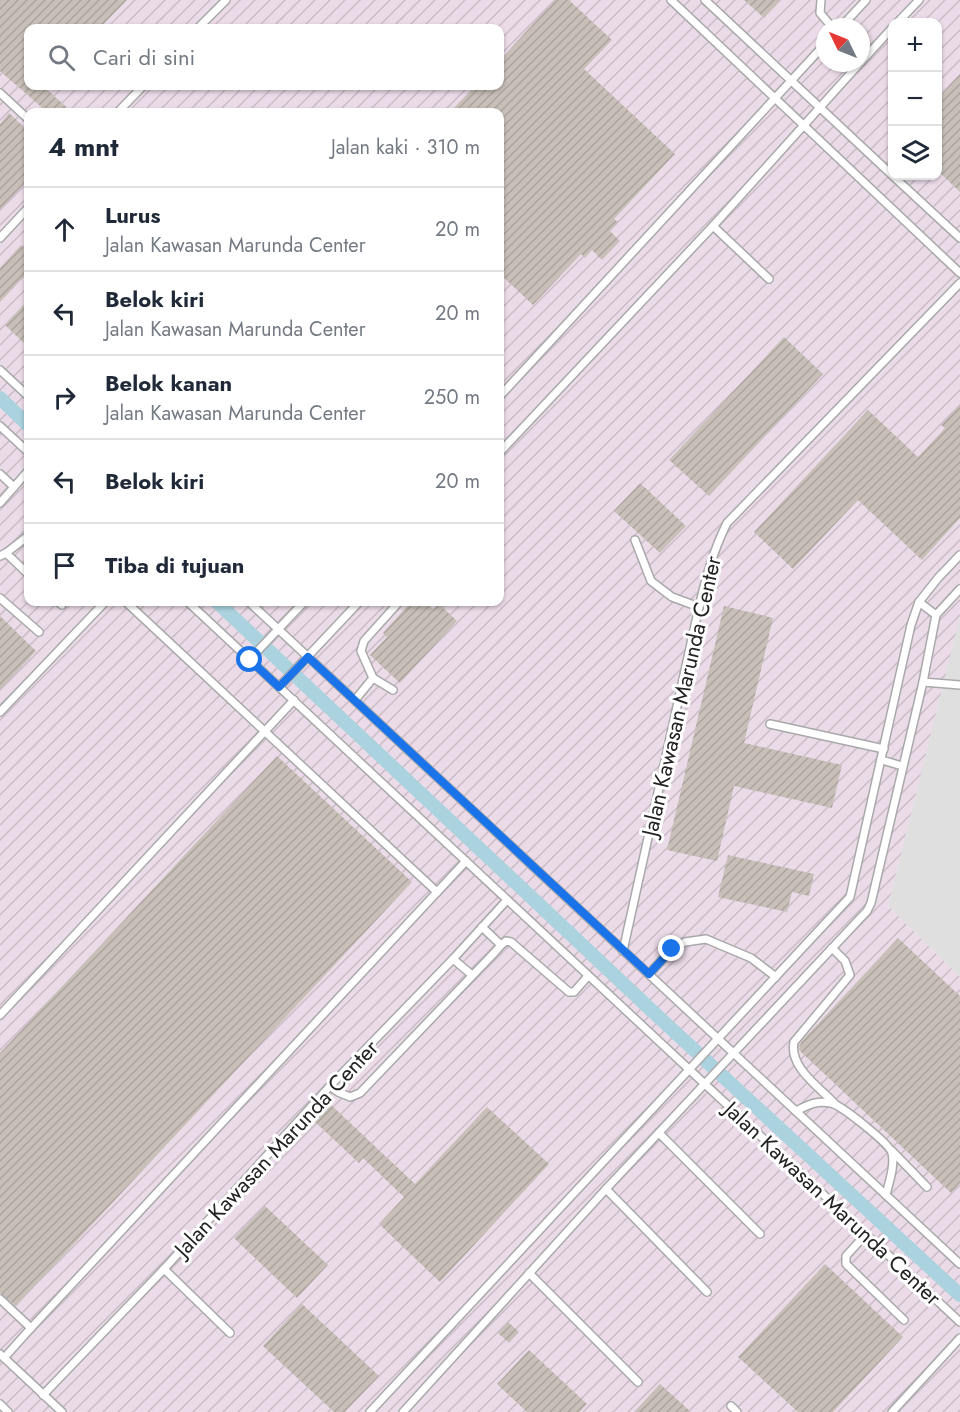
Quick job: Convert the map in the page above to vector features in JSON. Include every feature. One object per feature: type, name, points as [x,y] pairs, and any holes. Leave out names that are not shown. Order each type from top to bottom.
[{"type":"lane","points":[[202,24],[226,0]]},
{"type":"lane","points":[[671,0],[960,273]]},
{"type":"lane","points":[[705,0],[888,170]]},
{"type":"lane","points":[[821,0],[820,13],[824,18]]},
{"type":"lane","points":[[849,18],[866,0]]},
{"type":"lane","points":[[902,18],[919,0]]},
{"type":"lane","points":[[870,52],[888,32]]},
{"type":"lane","points":[[504,392],[816,54]]},
{"type":"lane","points":[[504,448],[713,226],[852,72]]},
{"type":"lane","points":[[122,108],[139,90]]},
{"type":"lane","points":[[0,93],[24,115]]},
{"type":"lane","points":[[898,180],[960,238]]},
{"type":"lane","points":[[0,238],[24,211]]},
{"type":"lane","points":[[713,226],[769,279]]},
{"type":"lane","name":"Jalan Kawasan Marunda Center","points":[[623,951],[699,608],[712,555],[727,524],[960,283]]},
{"type":"lane","points":[[0,369],[24,392]]},
{"type":"lane","points":[[0,426],[24,448]]},
{"type":"lane","points":[[0,474],[14,488]]},
{"type":"lane","points":[[0,503],[24,476]]},
{"type":"lane","points":[[24,539],[3,555],[24,571]]},
{"type":"lane","points":[[635,540],[651,581],[672,597],[699,608]]},
{"type":"lane","points":[[370,1412],[847,901],[852,893],[911,625],[919,602],[960,555]]},
{"type":"lane","points":[[919,602],[936,615],[960,589]]},
{"type":"lane","points":[[0,598],[39,632]]},
{"type":"lane","points":[[0,712],[101,606]]},
{"type":"lane","points":[[130,606],[437,892]]},
{"type":"lane","name":"Jalan Kawasan Marunda Center","points":[[193,606],[281,685],[294,700],[588,976],[692,1067],[960,1322]]},
{"type":"lane","name":"Jalan Kawasan Marunda Center","points":[[253,606],[306,658],[355,700],[649,974],[718,1039],[732,1056],[796,1111],[960,1264]]},
{"type":"lane","points":[[252,658],[300,606]]},
{"type":"lane","points":[[281,685],[355,606]]},
{"type":"lane","points":[[393,690],[373,678],[361,651],[364,641],[395,606]]},
{"type":"lane","name":"Jalan Kawasan Marunda Center","points":[[403,1412],[606,1189],[867,911],[872,903],[936,615]]},
{"type":"lane","points":[[355,700],[373,678]]},
{"type":"lane","points":[[923,681],[960,685]]},
{"type":"lane","points":[[0,1015],[294,700]]},
{"type":"lane","points":[[770,724],[884,749]]},
{"type":"lane","points":[[882,760],[902,766]]},
{"type":"lane","points":[[62,1412],[2,1356],[31,1328],[466,861]]},
{"type":"lane","name":"Jalan Kawasan Marunda Center","points":[[44,1395],[164,1269],[330,1086],[507,900]]},
{"type":"lane","points":[[482,927],[501,945]]},
{"type":"lane","points":[[649,974],[672,949],[685,942],[706,939],[751,958],[776,977]]},
{"type":"lane","points":[[330,1086],[350,1097],[360,1093],[506,941],[511,942],[569,992],[574,992],[588,976]]},
{"type":"lane","points":[[832,948],[845,961],[850,975],[794,1042],[792,1053],[799,1067],[834,1103],[881,1139],[927,1186]]},
{"type":"lane","points":[[453,959],[472,975]]},
{"type":"lane","points":[[796,1111],[815,1101],[834,1103]]},
{"type":"lane","points":[[659,1133],[760,1234]]},
{"type":"lane","points":[[886,1195],[893,1164],[892,1151]]},
{"type":"lane","points":[[606,1189],[707,1293]]},
{"type":"lane","points":[[866,1234],[846,1256],[846,1264],[904,1320]]},
{"type":"lane","points":[[164,1269],[230,1333]]},
{"type":"lane","points":[[529,1273],[638,1382]]},
{"type":"lane","points":[[0,1299],[31,1328]]},
{"type":"lane","points":[[892,1412],[960,1338]]},
{"type":"lane","points":[[0,1404],[8,1412]]},
{"type":"shaded area","points":[[0,0],[960,0],[960,616],[888,906],[960,977],[960,1412],[0,1412]]},
{"type":"shaded area","points":[[960,616],[960,977],[888,906]]},
{"type":"building","points":[[0,0],[127,0],[104,24],[24,24],[24,90],[47,90],[68,108],[42,108],[0,71]]},
{"type":"building","points":[[555,0],[569,0],[612,40],[584,69],[675,154],[614,219],[618,222],[610,231],[620,241],[602,260],[592,250],[585,258],[581,254],[533,305],[504,278],[504,108],[454,108],[471,90],[504,90],[504,56]]},
{"type":"building","points":[[744,0],[781,0],[764,18]]},
{"type":"building","points":[[960,74],[960,192],[942,175],[942,94]]},
{"type":"building","points":[[9,113],[24,127],[24,184],[0,210],[0,124]]},
{"type":"building","points":[[21,245],[24,248],[24,276],[0,302],[0,268]]},
{"type":"building","points":[[24,304],[24,343],[5,325]]},
{"type":"building","points":[[784,337],[823,374],[709,496],[669,460]]},
{"type":"building","points":[[960,405],[960,518],[922,560],[858,500],[793,569],[754,532],[868,410],[918,457],[945,428],[941,425]]},
{"type":"building","points":[[640,483],[686,526],[660,553],[614,511]]},
{"type":"building","points":[[407,606],[430,606],[433,609],[441,606],[457,621],[400,683],[370,655],[387,637],[383,633]]},
{"type":"building","points":[[724,606],[773,618],[744,743],[842,765],[832,808],[734,786],[717,861],[667,850]]},
{"type":"building","points":[[0,616],[36,651],[0,690]]},
{"type":"building","points":[[277,756],[412,882],[16,1306],[0,1293],[0,1053]]},
{"type":"building","points":[[728,855],[814,874],[809,896],[792,892],[787,912],[718,897]]},
{"type":"building","points":[[898,938],[960,996],[960,1183],[951,1193],[799,1050],[801,1042]]},
{"type":"building","points":[[330,1104],[415,1184],[487,1107],[549,1164],[440,1282],[379,1224],[404,1197],[363,1158],[359,1163],[314,1121]]},
{"type":"building","points":[[265,1206],[328,1265],[297,1298],[234,1238]]},
{"type":"building","points":[[825,1264],[903,1337],[833,1412],[798,1412],[738,1357]]},
{"type":"building","points":[[302,1304],[379,1376],[345,1412],[334,1412],[263,1346]]},
{"type":"building","points":[[508,1322],[519,1332],[509,1343],[498,1333]]},
{"type":"building","points":[[529,1350],[587,1404],[579,1412],[527,1412],[497,1384]]},
{"type":"building","points":[[660,1384],[691,1412],[634,1412]]},
{"type":"waterway","points":[[0,398],[24,421]]},
{"type":"waterway","points":[[221,606],[664,1022],[960,1295]]},
{"type":"route","points":[[250,660],[279,687],[308,657],[649,974],[672,949]]}]
